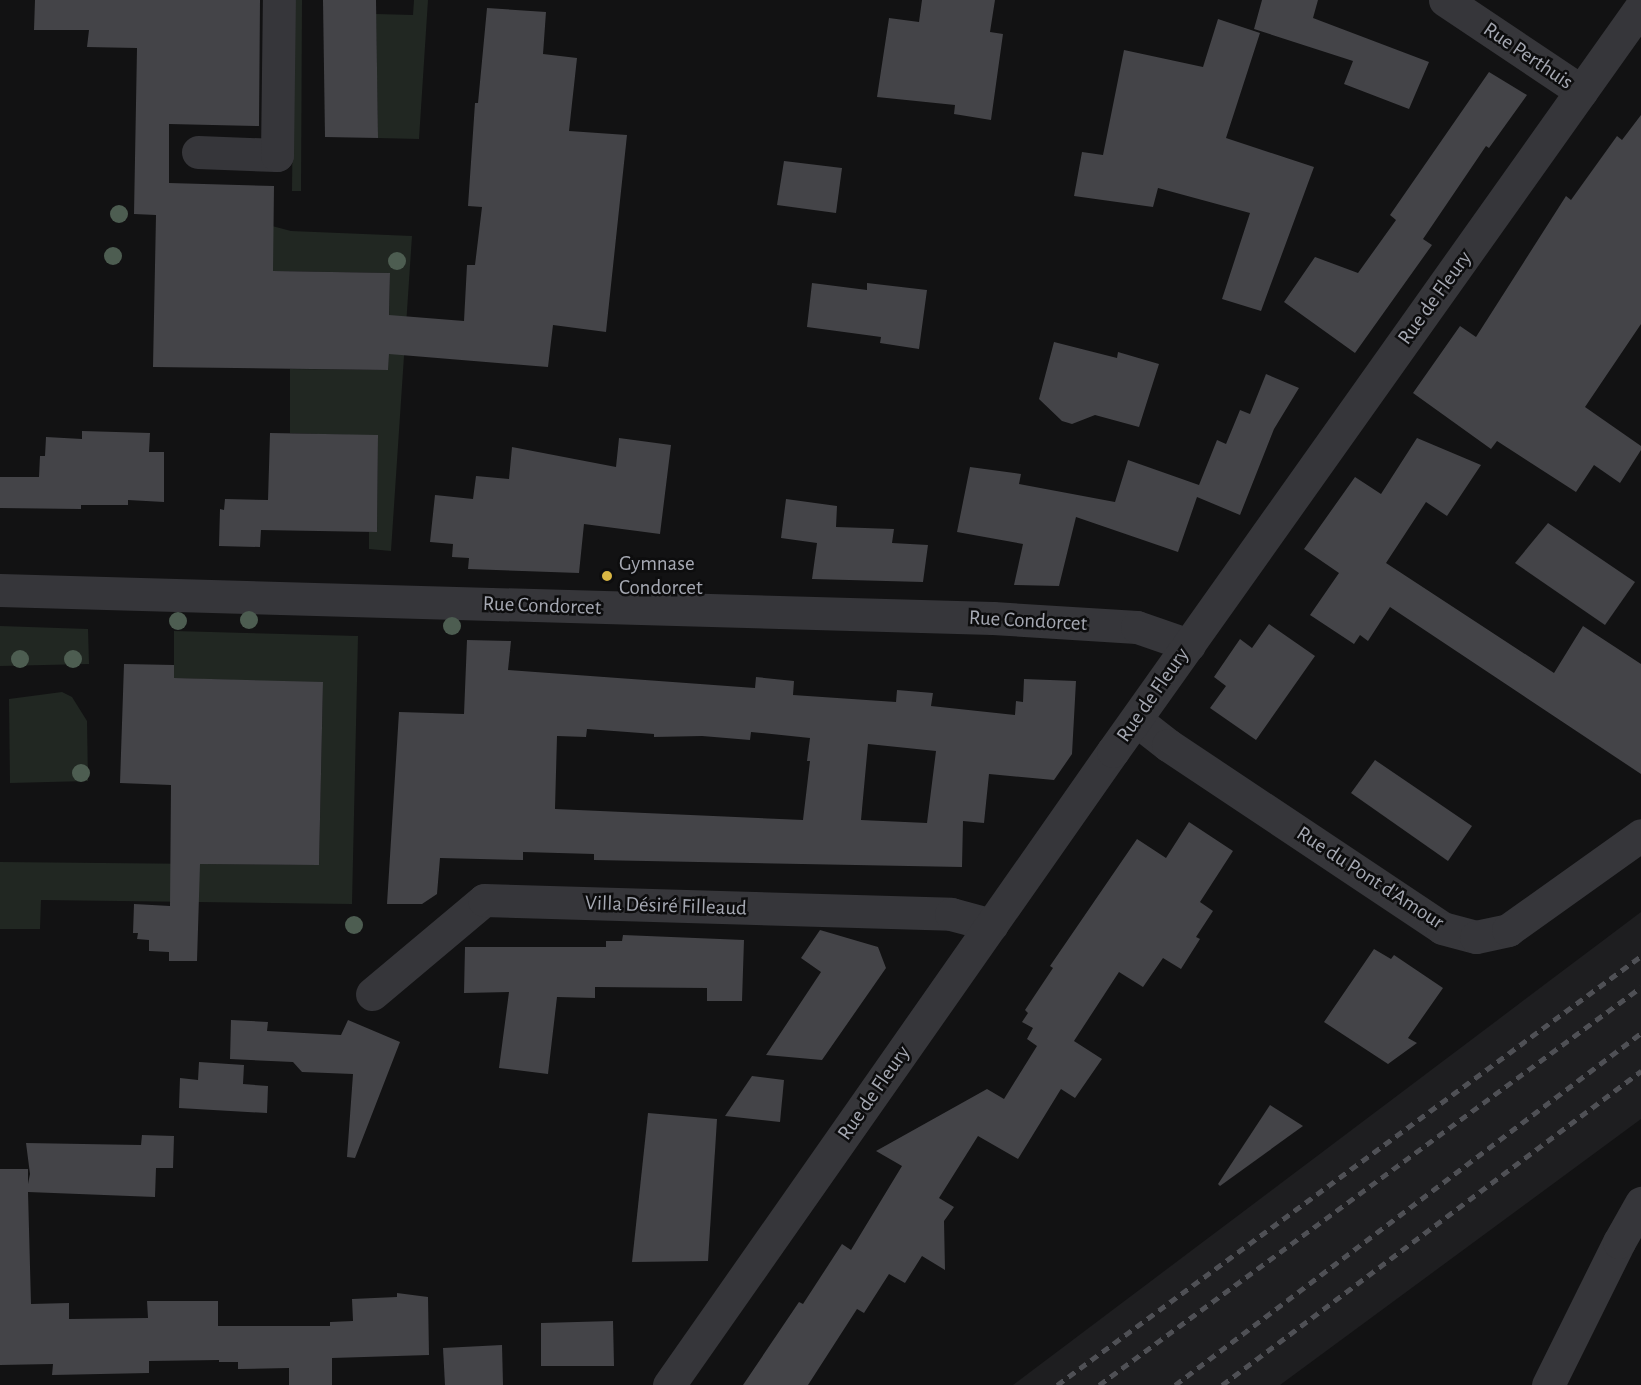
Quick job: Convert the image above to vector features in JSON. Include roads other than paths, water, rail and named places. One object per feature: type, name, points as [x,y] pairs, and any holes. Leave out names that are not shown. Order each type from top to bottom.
[{"type":"street","points":[[198,152],[277,155],[279,0]]},
{"type":"street","name":"Rue Perthuis","points":[[1445,0],[1581,92]]},
{"type":"street","name":"Rue de Fleury","points":[[669,1385],[1188,645],[1641,7]]},
{"type":"street","name":"Rue Condorcet","points":[[0,590],[993,618],[1137,627],[1188,645]]},
{"type":"street","name":"Rue du Pont d'Amour","points":[[1136,720],[1168,745],[1442,928],[1476,938],[1508,930],[1641,835]]},
{"type":"street","name":"Villa Désiré Filleaud","points":[[372,994],[484,900],[951,914],[992,925]]},
{"type":"street","points":[[1548,1385],[1630,1249],[1641,1203]]},
{"type":"railway","points":[[1057,1385],[1641,956]]},
{"type":"railway","points":[[1099,1385],[1641,987]]},
{"type":"railway","points":[[1175,1385],[1641,1033]]},
{"type":"railway","points":[[1222,1385],[1641,1071]]},
{"type":"place","name":"Gymnase Condorcet","points":[[607,576]]}]
